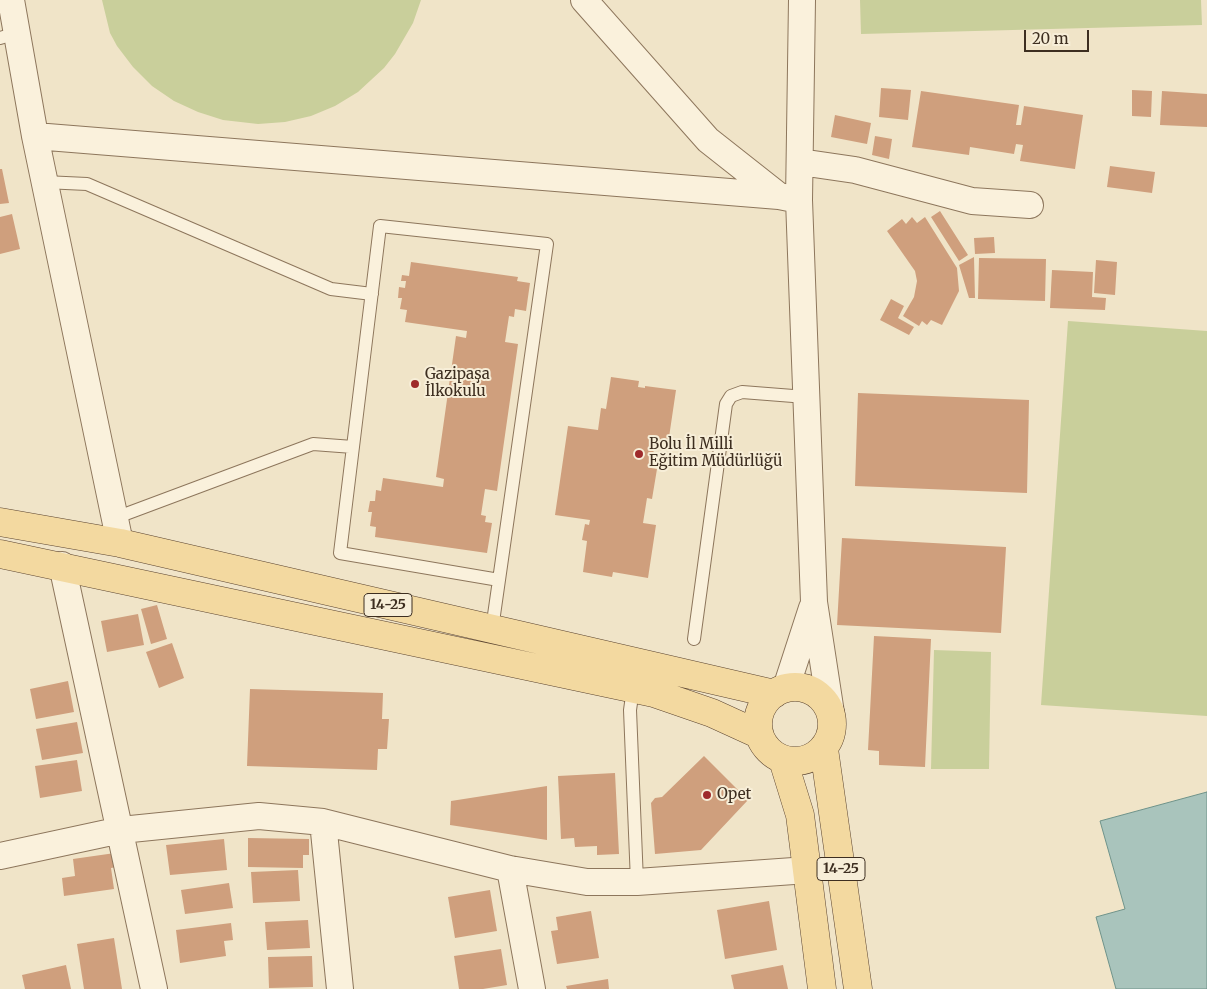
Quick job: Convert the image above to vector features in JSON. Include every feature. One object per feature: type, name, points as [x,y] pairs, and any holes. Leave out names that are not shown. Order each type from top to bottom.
[{"type":"main road","name":"14-25","points":[[0,522],[118,531],[492,629],[780,691],[804,688],[816,693],[825,701],[831,712],[833,725],[830,738],[824,749],[858,989]]},
{"type":"main road","name":"14-25","points":[[0,554],[62,565],[654,693],[712,713],[758,734],[766,749],[783,760],[800,815],[822,989]]},
{"type":"main road","points":[[758,734],[758,715],[762,707],[780,691]]},
{"type":"main road","points":[[783,760],[801,762],[813,757],[824,749]]},
{"type":"street","points":[[11,0],[8,36],[35,136],[118,531]]},
{"type":"street","points":[[584,0],[708,140],[789,198]]},
{"type":"street","points":[[802,0],[800,162],[789,198],[806,397],[814,602],[831,712]]},
{"type":"street","points":[[35,136],[789,198]]},
{"type":"street","points":[[800,162],[855,170],[972,201],[1030,206]]},
{"type":"street","points":[[62,565],[154,989]]},
{"type":"street","points":[[780,691],[814,602]]},
{"type":"street","points":[[0,856],[121,830],[259,816],[323,822],[510,869],[586,882],[637,882],[808,870]]},
{"type":"street","points":[[323,822],[340,989]]},
{"type":"street","points":[[510,869],[532,989]]},
{"type":"lane","points":[[44,182],[87,184],[331,289],[372,294]]},
{"type":"lane","points":[[492,629],[499,580],[547,244],[380,226],[340,553],[499,580]]},
{"type":"lane","points":[[694,639],[726,404],[731,396],[742,392],[806,397]]},
{"type":"lane","points":[[118,531],[313,444],[353,447]]},
{"type":"lane","points":[[633,689],[630,710],[637,882]]},
{"type":"green space","points":[[102,0],[421,0],[413,23],[395,54],[384,68],[358,92],[335,106],[311,116],[285,122],[258,124],[223,120],[198,112],[174,101],[152,86],[133,67],[117,46],[110,33]]},
{"type":"green space","points":[[860,0],[1201,0],[1202,25],[861,34]]},
{"type":"green space","points":[[1068,321],[1207,331],[1207,716],[1041,705]]},
{"type":"green space","points":[[934,650],[991,652],[989,769],[931,769]]},
{"type":"water","points":[[1207,792],[1207,989],[1116,989],[1096,917],[1125,909],[1100,821]]},
{"type":"building","points":[[881,88],[911,90],[908,120],[879,117]]},
{"type":"building","points":[[1132,90],[1152,91],[1151,117],[1132,116]]},
{"type":"building","points":[[921,91],[1019,105],[1016,125],[1021,125],[1024,106],[1083,115],[1075,169],[1020,161],[1023,145],[1016,144],[1014,154],[970,147],[969,155],[912,147]]},
{"type":"building","points":[[1162,91],[1207,94],[1207,127],[1160,125]]},
{"type":"building","points":[[835,115],[871,123],[867,144],[831,137]]},
{"type":"building","points":[[875,136],[892,139],[889,159],[872,155]]},
{"type":"building","points":[[1110,166],[1155,172],[1152,193],[1107,187]]},
{"type":"building","points":[[0,169],[2,169],[9,203],[0,204]]},
{"type":"building","points":[[940,211],[968,255],[959,261],[931,217]]},
{"type":"building","points":[[12,214],[20,249],[0,254],[0,217]]},
{"type":"building","points":[[912,217],[917,223],[925,217],[957,268],[959,291],[942,325],[931,320],[927,325],[922,321],[919,326],[903,316],[914,297],[917,281],[915,271],[887,231],[902,219],[906,224]]},
{"type":"building","points":[[994,237],[995,253],[975,254],[974,238]]},
{"type":"building","points":[[974,257],[975,298],[969,298],[959,265]]},
{"type":"building","points":[[979,258],[1046,259],[1045,301],[978,299]]},
{"type":"building","points":[[1096,260],[1117,262],[1115,295],[1094,293]]},
{"type":"building","points":[[411,262],[518,277],[517,281],[530,283],[526,311],[515,309],[514,317],[509,316],[505,342],[518,344],[497,491],[485,489],[481,515],[486,516],[485,522],[492,523],[487,553],[375,537],[376,527],[370,526],[372,512],[368,512],[370,501],[375,501],[376,490],[381,491],[383,478],[443,487],[444,479],[436,477],[456,336],[466,338],[467,331],[405,322],[407,310],[400,309],[402,298],[398,298],[399,287],[405,288],[406,281],[401,281],[402,275],[409,276]]},
{"type":"building","points":[[1052,270],[1093,272],[1092,297],[1106,298],[1105,310],[1050,308]]},
{"type":"building","points":[[891,299],[904,306],[898,318],[914,327],[909,335],[880,320]]},
{"type":"building","points":[[611,377],[639,381],[638,387],[645,388],[645,386],[676,390],[668,444],[655,442],[651,468],[657,469],[652,499],[647,498],[643,523],[656,525],[648,578],[613,572],[612,577],[583,572],[587,541],[582,540],[585,524],[589,525],[590,520],[555,515],[568,426],[598,430],[601,408],[606,409]]},
{"type":"building","points":[[858,393],[1029,400],[1027,493],[855,486]]},
{"type":"building","points":[[842,538],[1006,547],[1001,633],[837,625]]},
{"type":"building","points":[[157,605],[167,639],[151,644],[141,609]]},
{"type":"building","points":[[138,614],[144,645],[107,652],[101,621]]},
{"type":"building","points":[[874,636],[931,639],[925,767],[879,765],[879,751],[868,750]]},
{"type":"building","points":[[172,643],[184,678],[159,688],[146,652]]},
{"type":"building","points":[[68,681],[74,712],[36,719],[30,689]]},
{"type":"building","points":[[250,689],[383,693],[382,719],[389,719],[387,749],[378,749],[377,770],[247,766]]},
{"type":"building","points":[[77,722],[83,753],[42,760],[36,729]]},
{"type":"building","points":[[704,756],[748,800],[701,850],[655,854],[651,803],[655,798],[662,797]]},
{"type":"building","points":[[77,760],[82,791],[40,798],[35,766]]},
{"type":"building","points":[[615,773],[619,854],[597,855],[597,846],[575,847],[574,838],[561,839],[558,776]]},
{"type":"building","points":[[547,786],[547,840],[450,825],[451,801]]},
{"type":"building","points":[[248,838],[309,839],[309,855],[303,855],[303,868],[248,867]]},
{"type":"building","points":[[224,839],[227,870],[170,875],[166,845]]},
{"type":"building","points":[[115,853],[117,867],[111,868],[114,889],[64,896],[62,878],[75,876],[73,859]]},
{"type":"building","points":[[298,870],[300,901],[253,903],[251,872]]},
{"type":"building","points":[[229,883],[233,908],[185,914],[181,890]]},
{"type":"building","points":[[490,890],[497,931],[455,938],[448,897]]},
{"type":"building","points":[[769,901],[777,950],[725,959],[717,910]]},
{"type":"building","points":[[591,911],[599,958],[557,964],[551,931],[558,930],[556,917]]},
{"type":"building","points":[[308,920],[310,948],[267,950],[265,922]]},
{"type":"building","points":[[231,923],[233,940],[224,941],[226,956],[180,963],[176,930]]},
{"type":"building","points":[[114,938],[122,989],[84,989],[77,944]]},
{"type":"building","points":[[501,949],[507,985],[483,989],[459,989],[454,956]]},
{"type":"building","points":[[312,956],[313,987],[269,988],[268,957]]},
{"type":"building","points":[[66,965],[71,989],[25,989],[22,975]]},
{"type":"building","points":[[783,965],[788,989],[734,989],[731,975]]},
{"type":"building","points":[[608,979],[609,989],[567,989],[566,986]]},
{"type":"place","name":"Gazipaşa İlkokulu","points":[[415,384]]},
{"type":"place","name":"Bolu İl Milli Eğitim Müdürlüğü","points":[[639,454]]},
{"type":"place","name":"Opet","points":[[707,795]]}]
